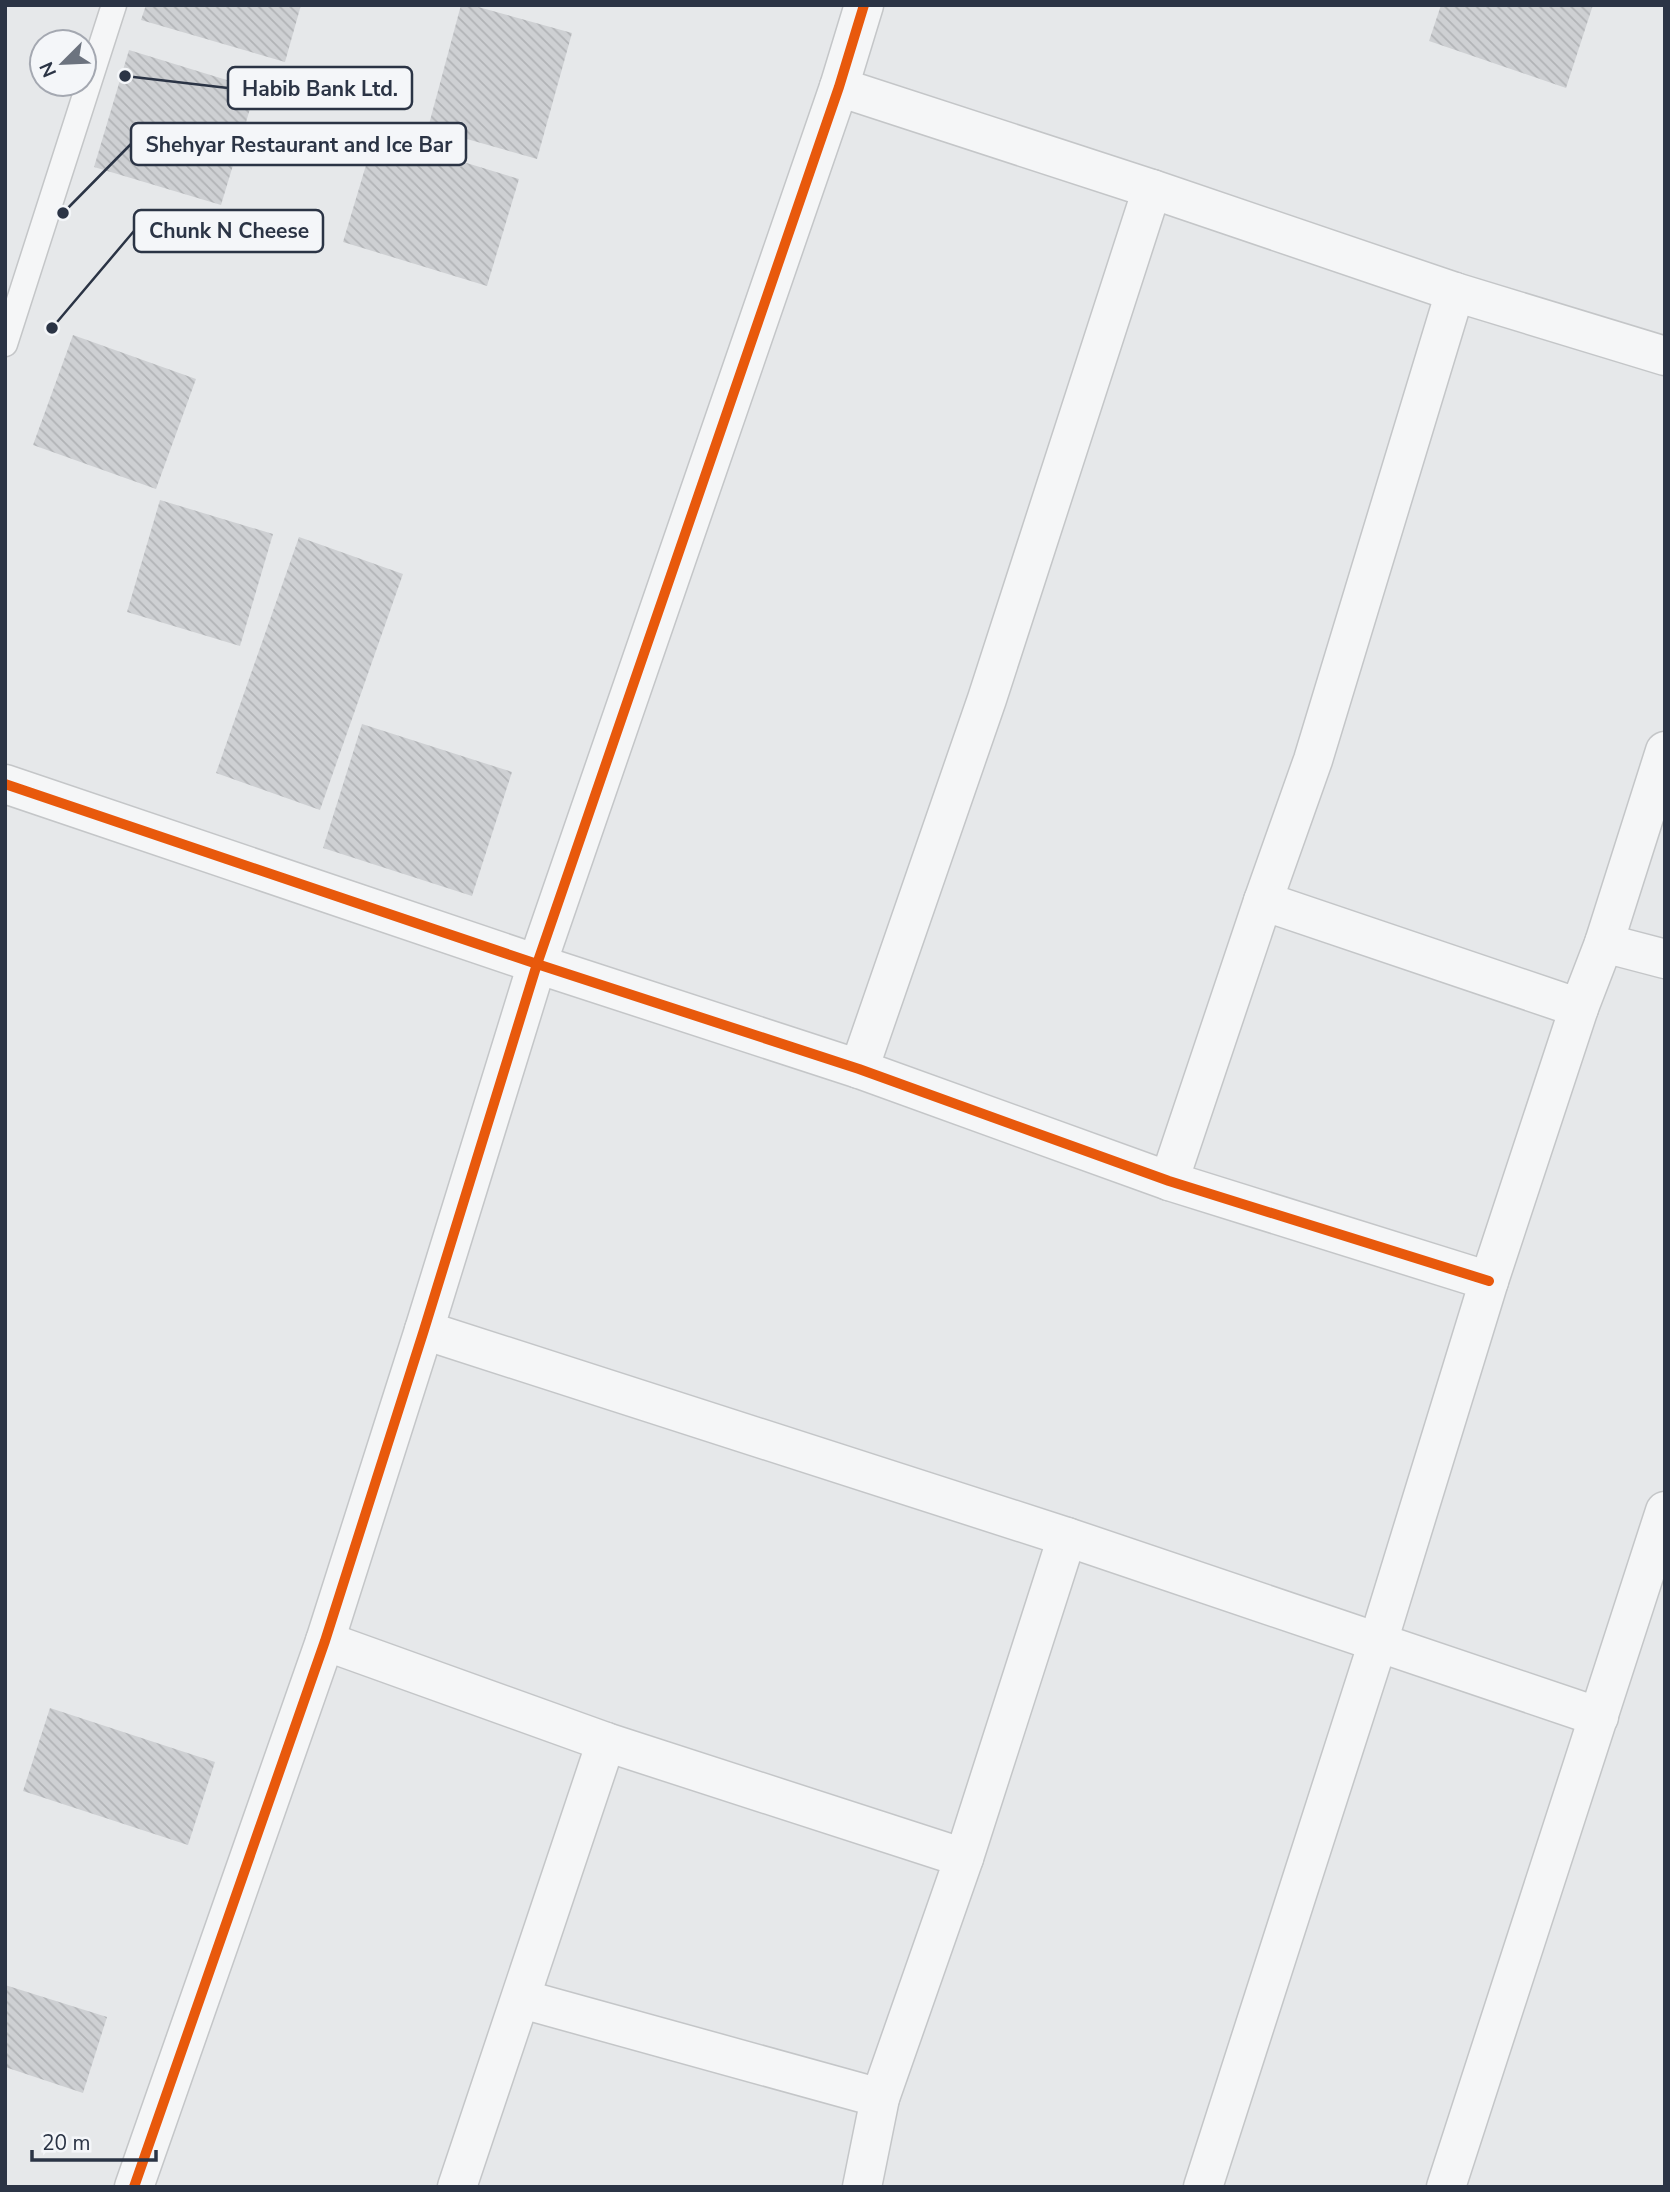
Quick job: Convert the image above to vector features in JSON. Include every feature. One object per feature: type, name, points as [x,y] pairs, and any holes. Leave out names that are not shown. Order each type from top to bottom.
[{"type":"street","points":[[134,2187],[325,1641],[537,964],[839,87],[864,5]]},
{"type":"street","points":[[839,87],[1455,292],[1665,356]]},
{"type":"street","points":[[859,1069],[987,699],[1152,189]]},
{"type":"street","points":[[1169,1181],[1313,760],[1455,292]]},
{"type":"street","points":[[1203,2187],[1378,1642],[1489,1281],[1579,1008],[1604,943],[1665,751]]},
{"type":"street","points":[[5,784],[537,964],[859,1069],[1169,1181],[1489,1281]]},
{"type":"street","points":[[1263,901],[1579,1008]]},
{"type":"street","points":[[1604,943],[1665,959]]},
{"type":"street","points":[[424,1330],[1067,1537],[1599,1717]]},
{"type":"street","points":[[1446,2187],[1599,1717],[1659,1552],[1665,1511]]},
{"type":"street","points":[[862,2187],[880,2098],[964,1858],[1067,1537]]},
{"type":"street","points":[[325,1641],[606,1742],[964,1858]]},
{"type":"street","points":[[457,2187],[606,1742]]},
{"type":"street","points":[[522,1998],[880,2098]]},
{"type":"lane","points":[[5,344],[114,5]]},
{"type":"building","points":[[146,5],[301,5],[285,62],[141,20]]},
{"type":"building","points":[[461,5],[471,5],[572,33],[537,159],[428,128]]},
{"type":"building","points":[[1441,5],[1593,5],[1566,88],[1429,41]]},
{"type":"building","points":[[129,50],[256,89],[221,205],[94,167]]},
{"type":"building","points":[[375,135],[519,179],[487,286],[343,242]]},
{"type":"building","points":[[73,335],[196,379],[156,489],[33,445]]},
{"type":"building","points":[[160,500],[273,534],[240,646],[127,612]]},
{"type":"building","points":[[299,537],[403,574],[320,810],[216,773]]},
{"type":"building","points":[[362,724],[512,772],[472,896],[323,848]]},
{"type":"building","points":[[50,1708],[215,1762],[188,1845],[23,1791]]},
{"type":"building","points":[[5,1985],[107,2017],[83,2093],[5,2067]]},
{"type":"cycle path","points":[[134,2187],[325,1641],[537,964],[839,87],[864,5]]},
{"type":"cycle path","points":[[5,784],[537,964],[859,1069],[1169,1181],[1489,1281]]},
{"type":"place","name":"Habib Bank Ltd.","points":[[125,76]]},
{"type":"place","name":"Shehyar Restaurant and Ice Bar","points":[[63,213]]},
{"type":"place","name":"Chunk N Cheese","points":[[52,328]]}]
